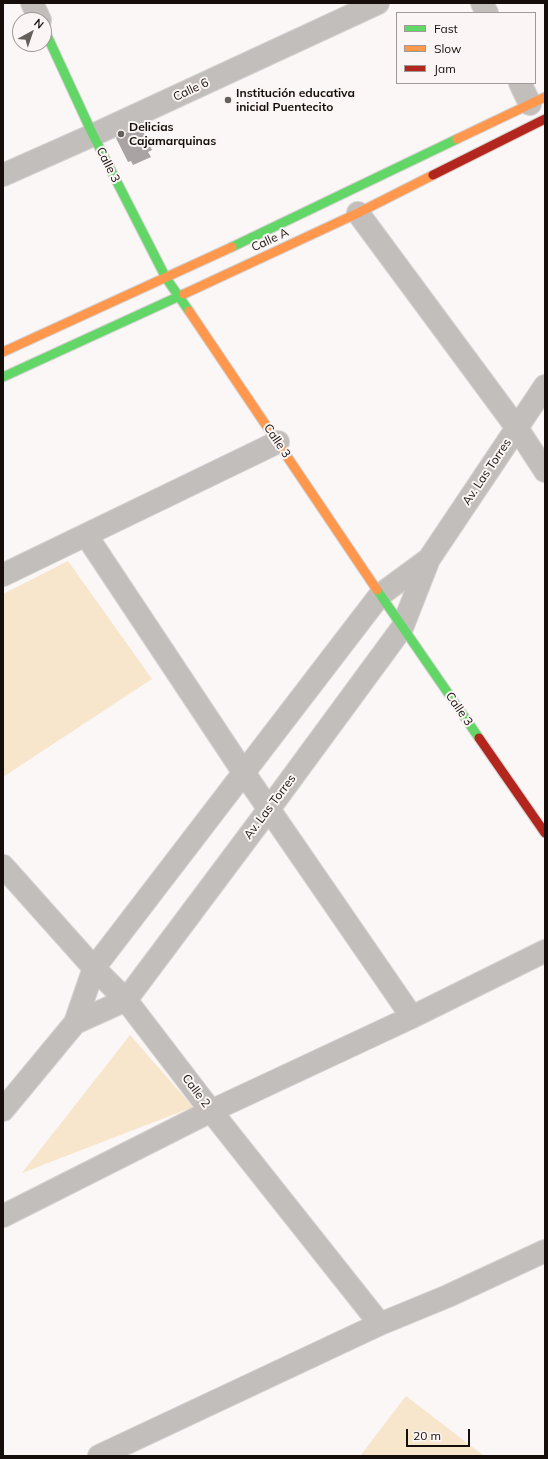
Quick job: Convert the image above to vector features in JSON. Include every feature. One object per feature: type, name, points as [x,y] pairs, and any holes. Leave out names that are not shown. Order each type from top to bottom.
[{"type":"street","name":"Calle 6","points":[[3,175],[378,3]]},
{"type":"street","points":[[482,3],[486,12]]},
{"type":"street","name":"Calle 3","points":[[52,46],[93,135],[166,278],[402,628],[545,833]]},
{"type":"street","points":[[521,84],[540,107]]},
{"type":"street","name":"Calle A","points":[[3,377],[358,213],[540,107]]},
{"type":"street","name":"Calle A","points":[[3,352],[540,107]]},
{"type":"street","points":[[358,213],[517,428],[545,471]]},
{"type":"street","name":"Av. Las Torres","points":[[75,1024],[126,1000],[269,809],[402,628],[429,559],[545,386]]},
{"type":"street","points":[[3,575],[278,442]]},
{"type":"street","points":[[86,535],[244,773],[412,1017]]},
{"type":"street","name":"Av. Las Torres","points":[[3,1110],[75,1024],[94,968],[380,595],[429,559]]},
{"type":"street","name":"Calle 2","points":[[3,866],[94,968],[126,1000],[211,1111],[380,1324]]},
{"type":"street","points":[[3,1216],[211,1111],[412,1017],[545,952]]},
{"type":"street","points":[[99,1456],[380,1324],[448,1296],[545,1251]]},
{"type":"shaded area","points":[[68,561],[152,679],[3,777],[3,594]]},
{"type":"shaded area","points":[[130,1035],[193,1107],[22,1173]]},
{"type":"shaded area","points":[[406,1396],[484,1456],[360,1456]]},
{"type":"building","points":[[138,121],[152,150],[148,152],[151,157],[133,165],[131,161],[128,162],[116,138],[119,130]]},
{"type":"traffic: fast","points":[[52,46],[93,135],[166,278],[189,311]]},
{"type":"traffic: fast","points":[[232,247],[457,139]]},
{"type":"traffic: fast","points":[[3,377],[184,294]]},
{"type":"traffic: fast","points":[[377,590],[479,738]]},
{"type":"traffic: slow","points":[[457,139],[545,97]]},
{"type":"traffic: slow","points":[[184,294],[358,213],[433,175]]},
{"type":"traffic: slow","points":[[3,352],[232,247]]},
{"type":"traffic: slow","points":[[189,311],[377,590]]},
{"type":"traffic: jam","points":[[433,175],[545,119]]},
{"type":"traffic: jam","points":[[479,738],[545,833]]},
{"type":"place","name":"Institución educativa inicial Puentecito","points":[[228,100]]},
{"type":"place","name":"Delicias Cajamarquinas","points":[[121,134]]}]
